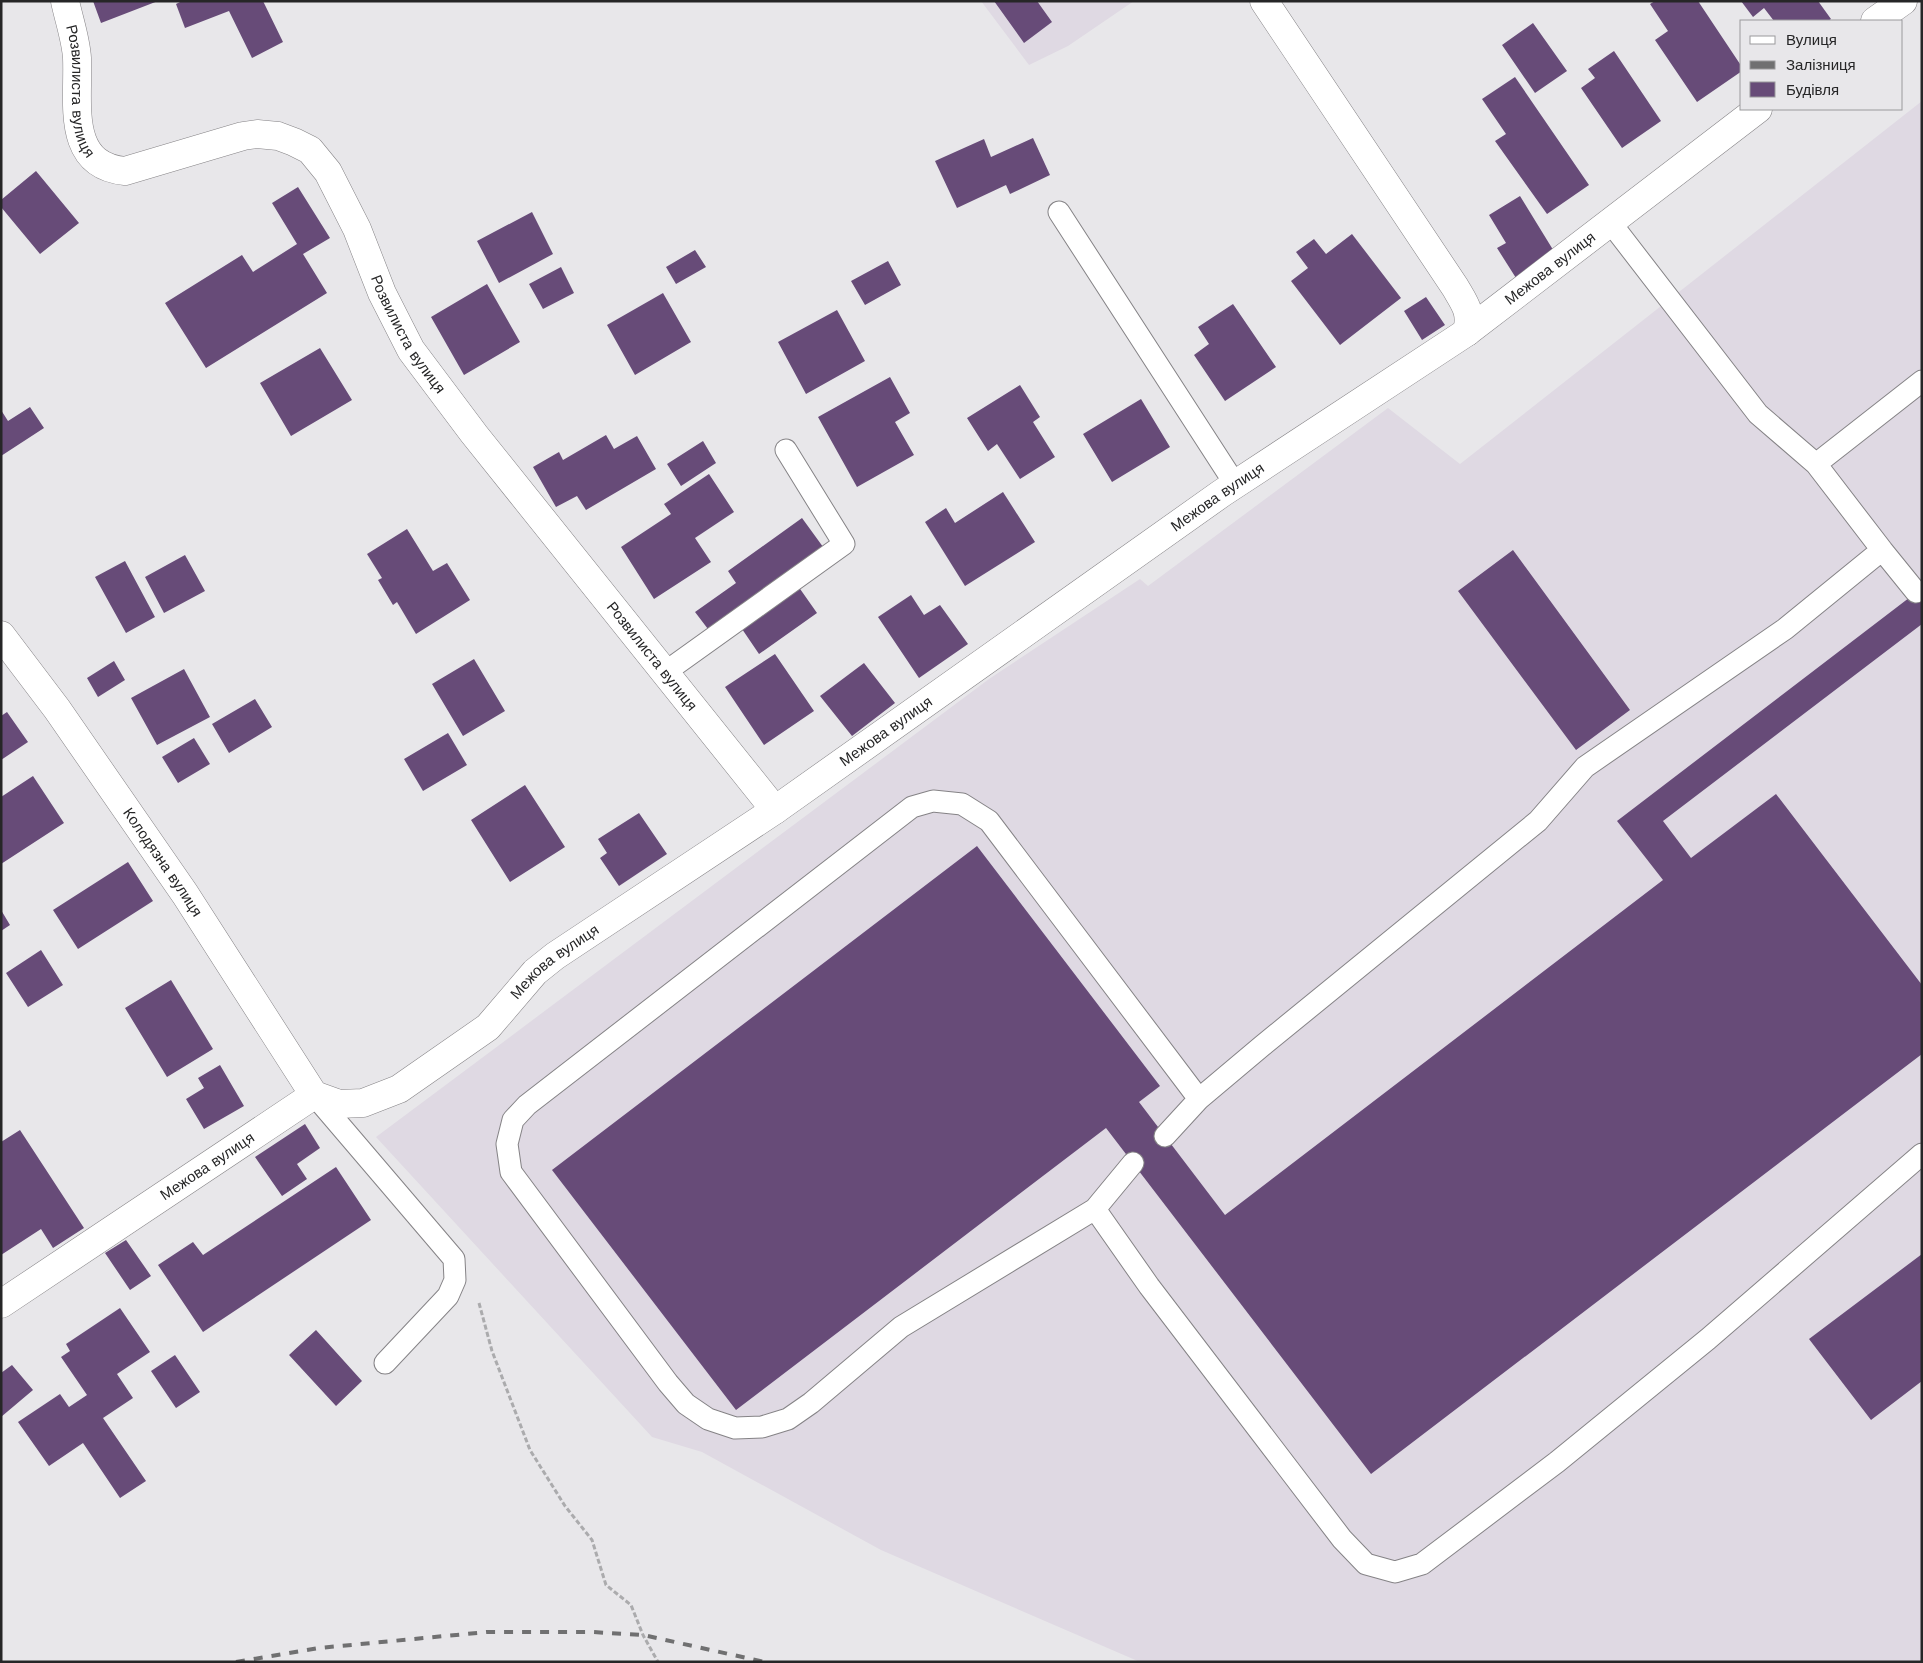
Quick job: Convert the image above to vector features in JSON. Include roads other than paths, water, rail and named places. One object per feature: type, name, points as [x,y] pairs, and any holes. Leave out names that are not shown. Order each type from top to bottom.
[{"type":"street","name":"Розвилиста вулиця","points":[[65,1],[77,56],[78,122],[83,144],[89,155],[98,163],[112,170],[125,171],[218,143],[257,134],[278,136],[310,150],[328,172],[357,229],[382,293],[411,350],[474,434],[775,810]]},
{"type":"street","points":[[1264,1],[1455,287],[1468,310],[1470,322],[1467,332]]},
{"type":"street","points":[[1876,20],[1903,1]]},
{"type":"street","name":"Межова вулиця","points":[[1,1304],[314,1095],[339,1104],[363,1103],[399,1089],[488,1027],[535,972],[555,956],[775,810],[1235,484],[1467,332],[1757,110]]},
{"type":"street","name":"Колодязна вулиця","points":[[1,635],[56,709],[185,894],[314,1095]]},
{"type":"lane","points":[[1059,212],[1235,484]]},
{"type":"lane","points":[[1610,222],[1758,414],[1816,464],[1916,592]]},
{"type":"lane","points":[[1816,464],[1922,380]]},
{"type":"lane","points":[[664,672],[844,544],[786,450]]},
{"type":"lane","points":[[1165,1136],[1199,1100],[1538,822],[1585,767],[1785,629],[1882,550]]},
{"type":"lane","points":[[1133,1163],[1095,1209],[901,1326],[810,1403],[788,1419],[762,1427],[735,1428],[708,1419],[693,1409],[686,1404],[668,1383],[511,1172],[507,1144],[513,1120],[527,1105],[912,807],[933,801],[962,804],[989,821],[1199,1100]]},
{"type":"lane","points":[[314,1095],[454,1259],[455,1280],[448,1296],[385,1363]]},
{"type":"lane","points":[[1095,1209],[1149,1286],[1342,1539],[1366,1564],[1395,1572],[1422,1564],[1557,1462],[1708,1339],[1922,1154]]},
{"type":"railway","points":[[236,1662],[319,1648],[487,1632],[592,1632],[643,1635],[765,1662]]}]
